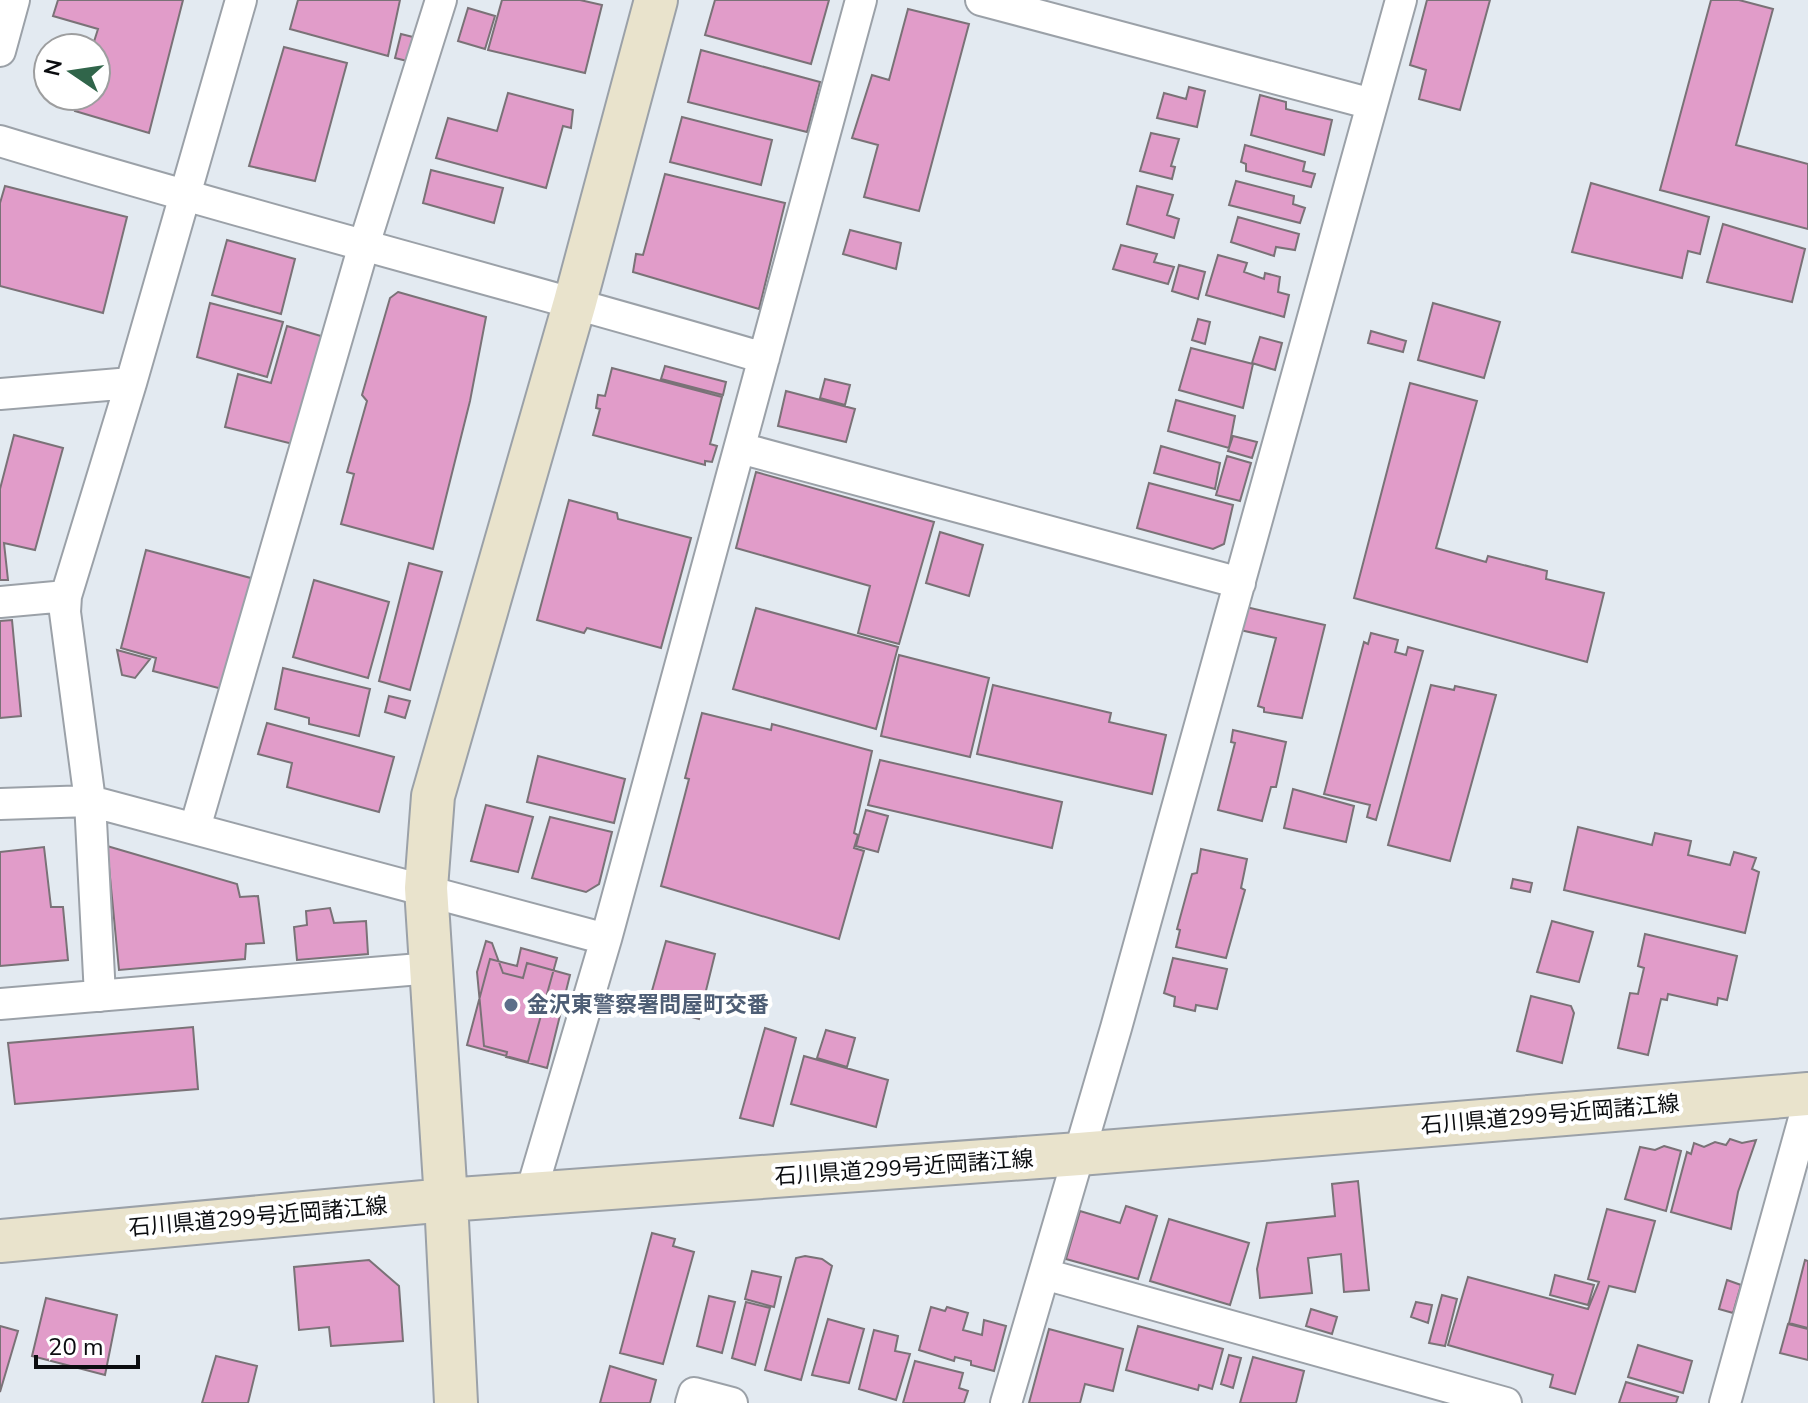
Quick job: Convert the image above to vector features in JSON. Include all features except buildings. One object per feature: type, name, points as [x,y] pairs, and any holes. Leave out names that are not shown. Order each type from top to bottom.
[{"type":"main road","points":[[456,1403],[426,888],[433,796],[575,302],[656,0]]},
{"type":"main road","name":"石川県道299号近岡諸江線","points":[[0,1241],[446,1200],[1079,1154],[1808,1094]]},
{"type":"street","points":[[0,51],[14,0]]},
{"type":"street","points":[[100,996],[90,801],[65,612],[66,596],[241,0]]},
{"type":"street","points":[[195,828],[364,245],[441,0]]},
{"type":"street","points":[[530,1196],[606,939],[861,0]]},
{"type":"street","points":[[981,0],[1372,104]]},
{"type":"street","points":[[1006,1403],[1240,583],[1401,0]]},
{"type":"street","points":[[0,141],[185,197],[575,302],[764,358]]},
{"type":"street","points":[[0,394],[131,383]]},
{"type":"street","points":[[740,448],[1240,583]]},
{"type":"street","points":[[0,602],[66,596]]},
{"type":"street","points":[[0,804],[90,801],[426,888],[606,939]]},
{"type":"street","points":[[0,1004],[432,968]]},
{"type":"street","points":[[1725,1403],[1808,1104]]},
{"type":"street","points":[[1044,1274],[1506,1403]]},
{"type":"street","points":[[691,1403],[694,1393],[732,1403]]},
{"type":"place","name":"金沢東警察署問屋町交番","points":[[511,1005]]}]
